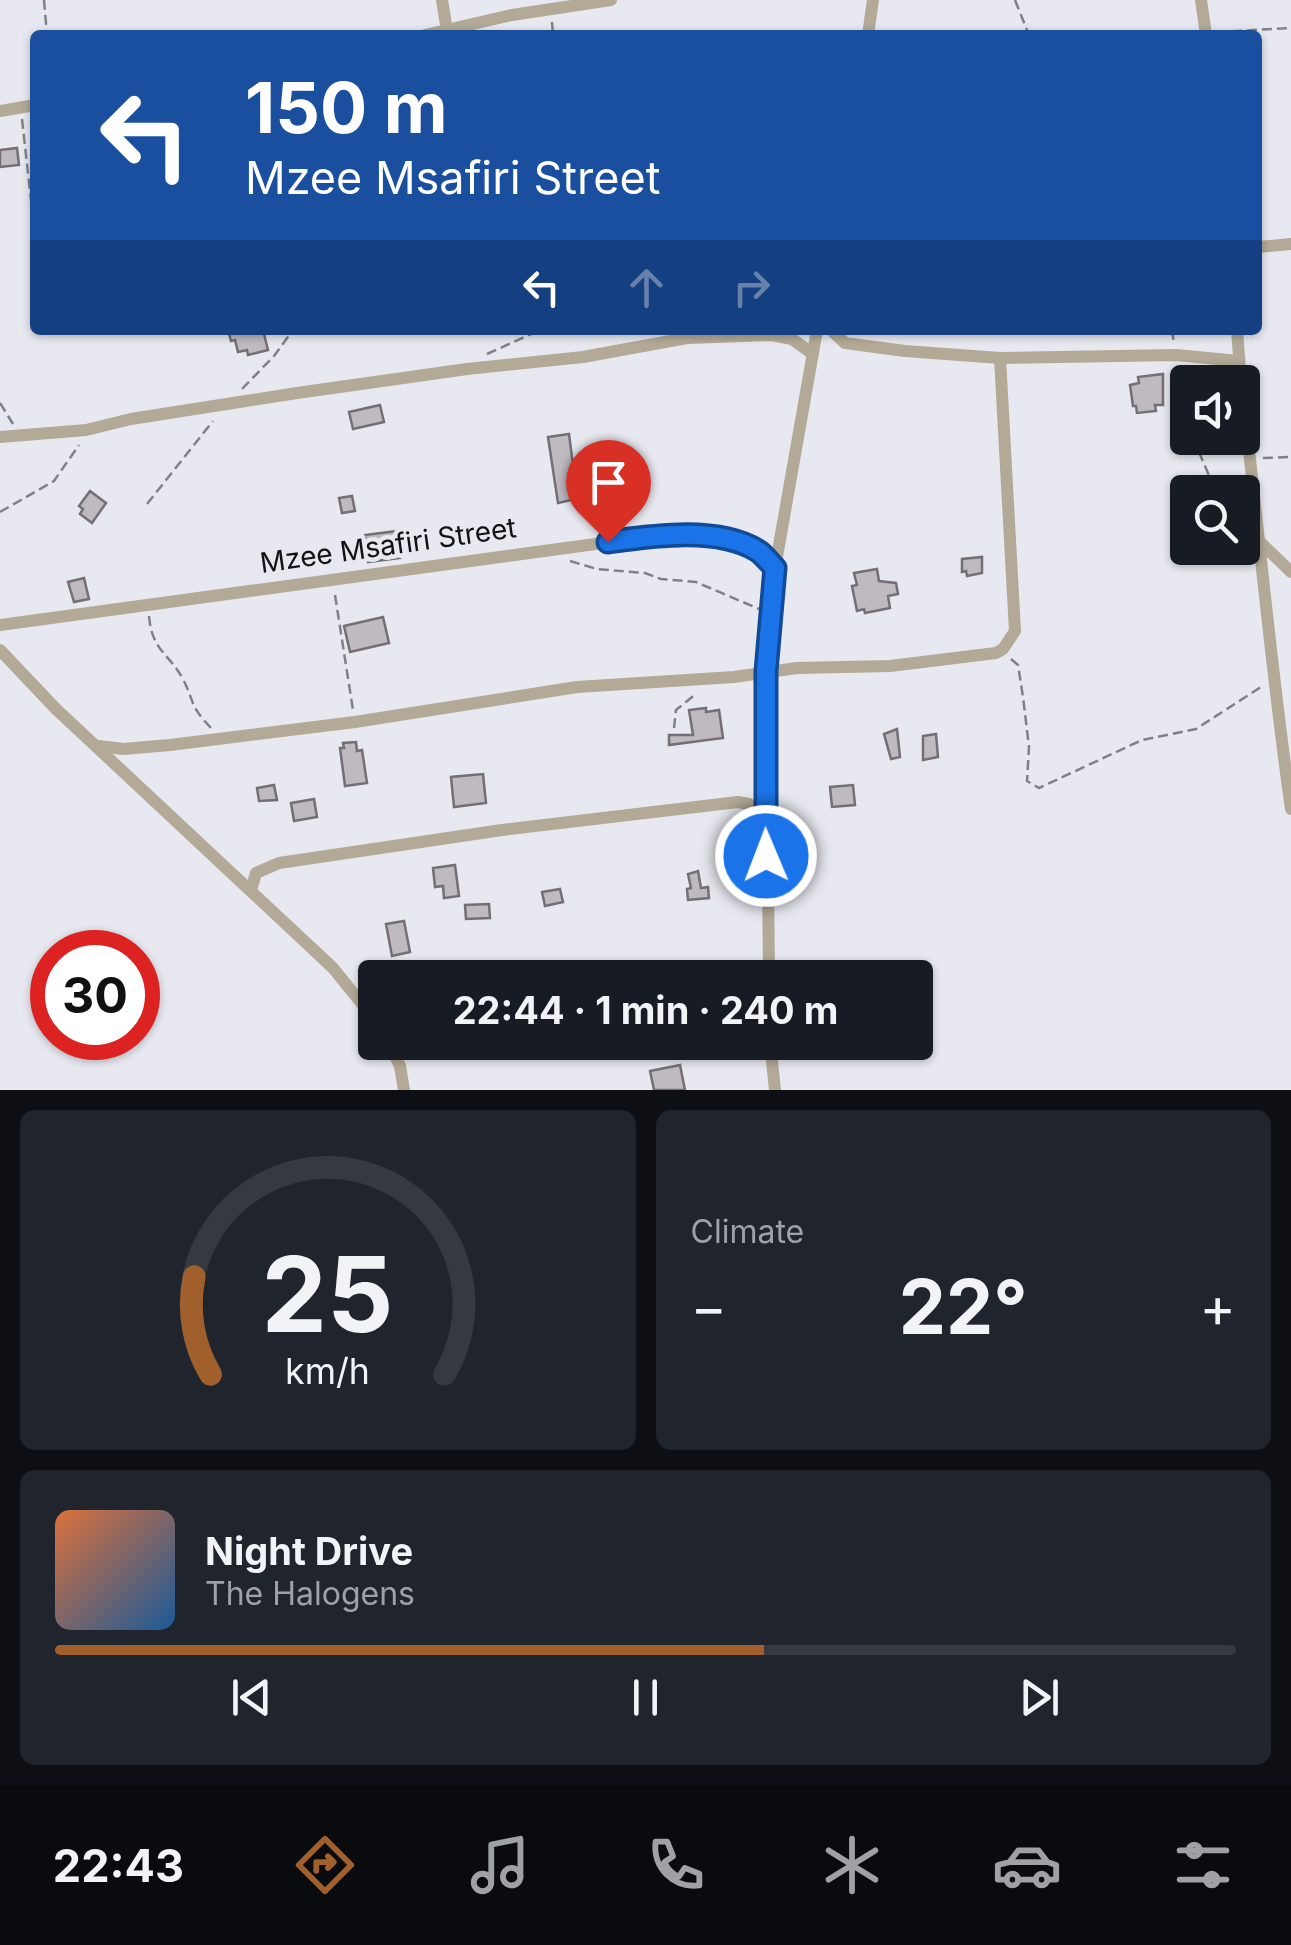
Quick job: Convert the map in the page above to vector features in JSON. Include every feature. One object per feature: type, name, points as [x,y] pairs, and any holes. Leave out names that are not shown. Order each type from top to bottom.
[{"type":"street","points":[[442,0],[447,30]]},
{"type":"street","points":[[451,30],[512,15],[611,0]]},
{"type":"street","points":[[869,30],[874,0]]},
{"type":"street","points":[[1201,0],[1205,30]]},
{"type":"street","points":[[0,111],[30,105]]},
{"type":"street","points":[[1262,247],[1291,244]]},
{"type":"street","points":[[0,437],[86,430],[132,419],[467,369],[583,357],[687,338],[728,335]]},
{"type":"street","points":[[751,335],[792,339],[812,357]]},
{"type":"street","points":[[769,960],[766,671],[770,618],[775,568],[816,335]]},
{"type":"street","points":[[836,335],[845,343]]},
{"type":"street","points":[[1212,359],[1237,336]]},
{"type":"street","points":[[1237,336],[1240,365]]},
{"type":"street","points":[[812,357],[845,343],[1000,358],[1176,355],[1239,361]]},
{"type":"street","points":[[99,746],[146,748],[355,722],[577,688],[766,671],[890,666],[1004,650],[1015,632],[1000,358]]},
{"type":"street","points":[[1250,455],[1291,809]]},
{"type":"street","name":"Mzee Msafiri Street","points":[[0,625],[668,534],[726,540],[758,551],[775,568]]},
{"type":"street","points":[[1261,543],[1291,572]]},
{"type":"street","points":[[0,650],[56,709],[333,968],[358,999]]},
{"type":"street","points":[[128,774],[136,757],[146,748]]},
{"type":"street","points":[[738,802],[767,779]]},
{"type":"street","points":[[251,890],[256,873],[279,863],[502,830],[738,802],[749,804],[766,818]]},
{"type":"street","points":[[397,1060],[404,1090]]},
{"type":"street","points":[[772,1060],[775,1090]]},
{"type":"path","points":[[44,0],[47,30]]},
{"type":"path","points":[[1015,0],[1027,30]]},
{"type":"path","points":[[1262,30],[1291,28]]},
{"type":"path","points":[[20,107],[30,193]]},
{"type":"path","points":[[147,504],[226,405],[289,335]]},
{"type":"path","points":[[467,369],[496,347],[527,335]]},
{"type":"path","points":[[0,402],[18,434]]},
{"type":"path","points":[[0,512],[54,481],[86,430]]},
{"type":"path","points":[[1250,459],[1291,457]]},
{"type":"path","points":[[567,560],[597,569],[696,582],[755,605],[770,618]]},
{"type":"path","points":[[327,580],[338,610],[355,722]]},
{"type":"path","points":[[148,604],[154,645],[182,679],[192,708],[221,737]]},
{"type":"path","points":[[996,653],[1018,665],[1029,748],[1026,777],[1030,785],[1038,788],[1142,740],[1196,729],[1273,681]]},
{"type":"path","points":[[674,728],[676,710],[701,690],[704,679]]},
{"type":"building","points":[[17,148],[19,165],[0,167],[0,150]]},
{"type":"building","points":[[229,335],[264,335],[268,350],[248,355],[247,350],[238,352],[235,340],[231,341]]},
{"type":"building","points":[[1163,374],[1163,405],[1155,405],[1156,411],[1137,413],[1130,385],[1139,383],[1138,377]]},
{"type":"building","points":[[380,405],[384,422],[353,429],[349,412]]},
{"type":"building","points":[[569,434],[573,465],[585,463],[589,496],[558,503],[548,437]]},
{"type":"building","points":[[90,491],[106,503],[92,523],[80,514],[83,509],[79,506]]},
{"type":"building","points":[[352,496],[355,511],[342,513],[339,498]]},
{"type":"building","points":[[397,531],[400,558],[368,562],[365,535]]},
{"type":"building","points":[[982,557],[982,573],[967,576],[966,571],[962,572],[962,559]]},
{"type":"building","points":[[877,569],[879,581],[896,583],[898,594],[888,596],[890,608],[857,611],[852,586],[857,585],[854,573]]},
{"type":"building","points":[[84,578],[89,599],[74,602],[68,582]]},
{"type":"building","points":[[383,617],[389,643],[350,652],[344,626]]},
{"type":"building","points":[[706,708],[706,712],[719,710],[723,738],[669,745],[669,735],[693,735],[689,710]]},
{"type":"building","points":[[897,729],[900,757],[891,759],[884,734]]},
{"type":"building","points":[[936,734],[938,757],[923,760],[923,736]]},
{"type":"building","points":[[356,742],[357,751],[362,750],[367,783],[345,786],[340,748],[344,748],[343,743]]},
{"type":"building","points":[[483,774],[486,803],[454,807],[451,777]]},
{"type":"building","points":[[274,785],[277,800],[259,801],[257,788]]},
{"type":"building","points":[[853,785],[855,805],[832,807],[830,787]]},
{"type":"building","points":[[314,799],[317,817],[294,821],[291,803]]},
{"type":"building","points":[[455,865],[459,896],[444,898],[443,886],[435,887],[433,868]]},
{"type":"building","points":[[698,871],[701,888],[708,887],[709,898],[688,900],[688,874]]},
{"type":"building","points":[[560,889],[563,902],[545,906],[542,892]]},
{"type":"building","points":[[489,904],[490,918],[466,919],[465,905]]},
{"type":"building","points":[[404,921],[410,952],[392,956],[386,924]]},
{"type":"building","points":[[680,1065],[685,1090],[654,1090],[650,1071]]},
{"type":"route","points":[[608,542],[668,534],[726,540],[758,551],[775,568],[766,671],[766,856]]}]
